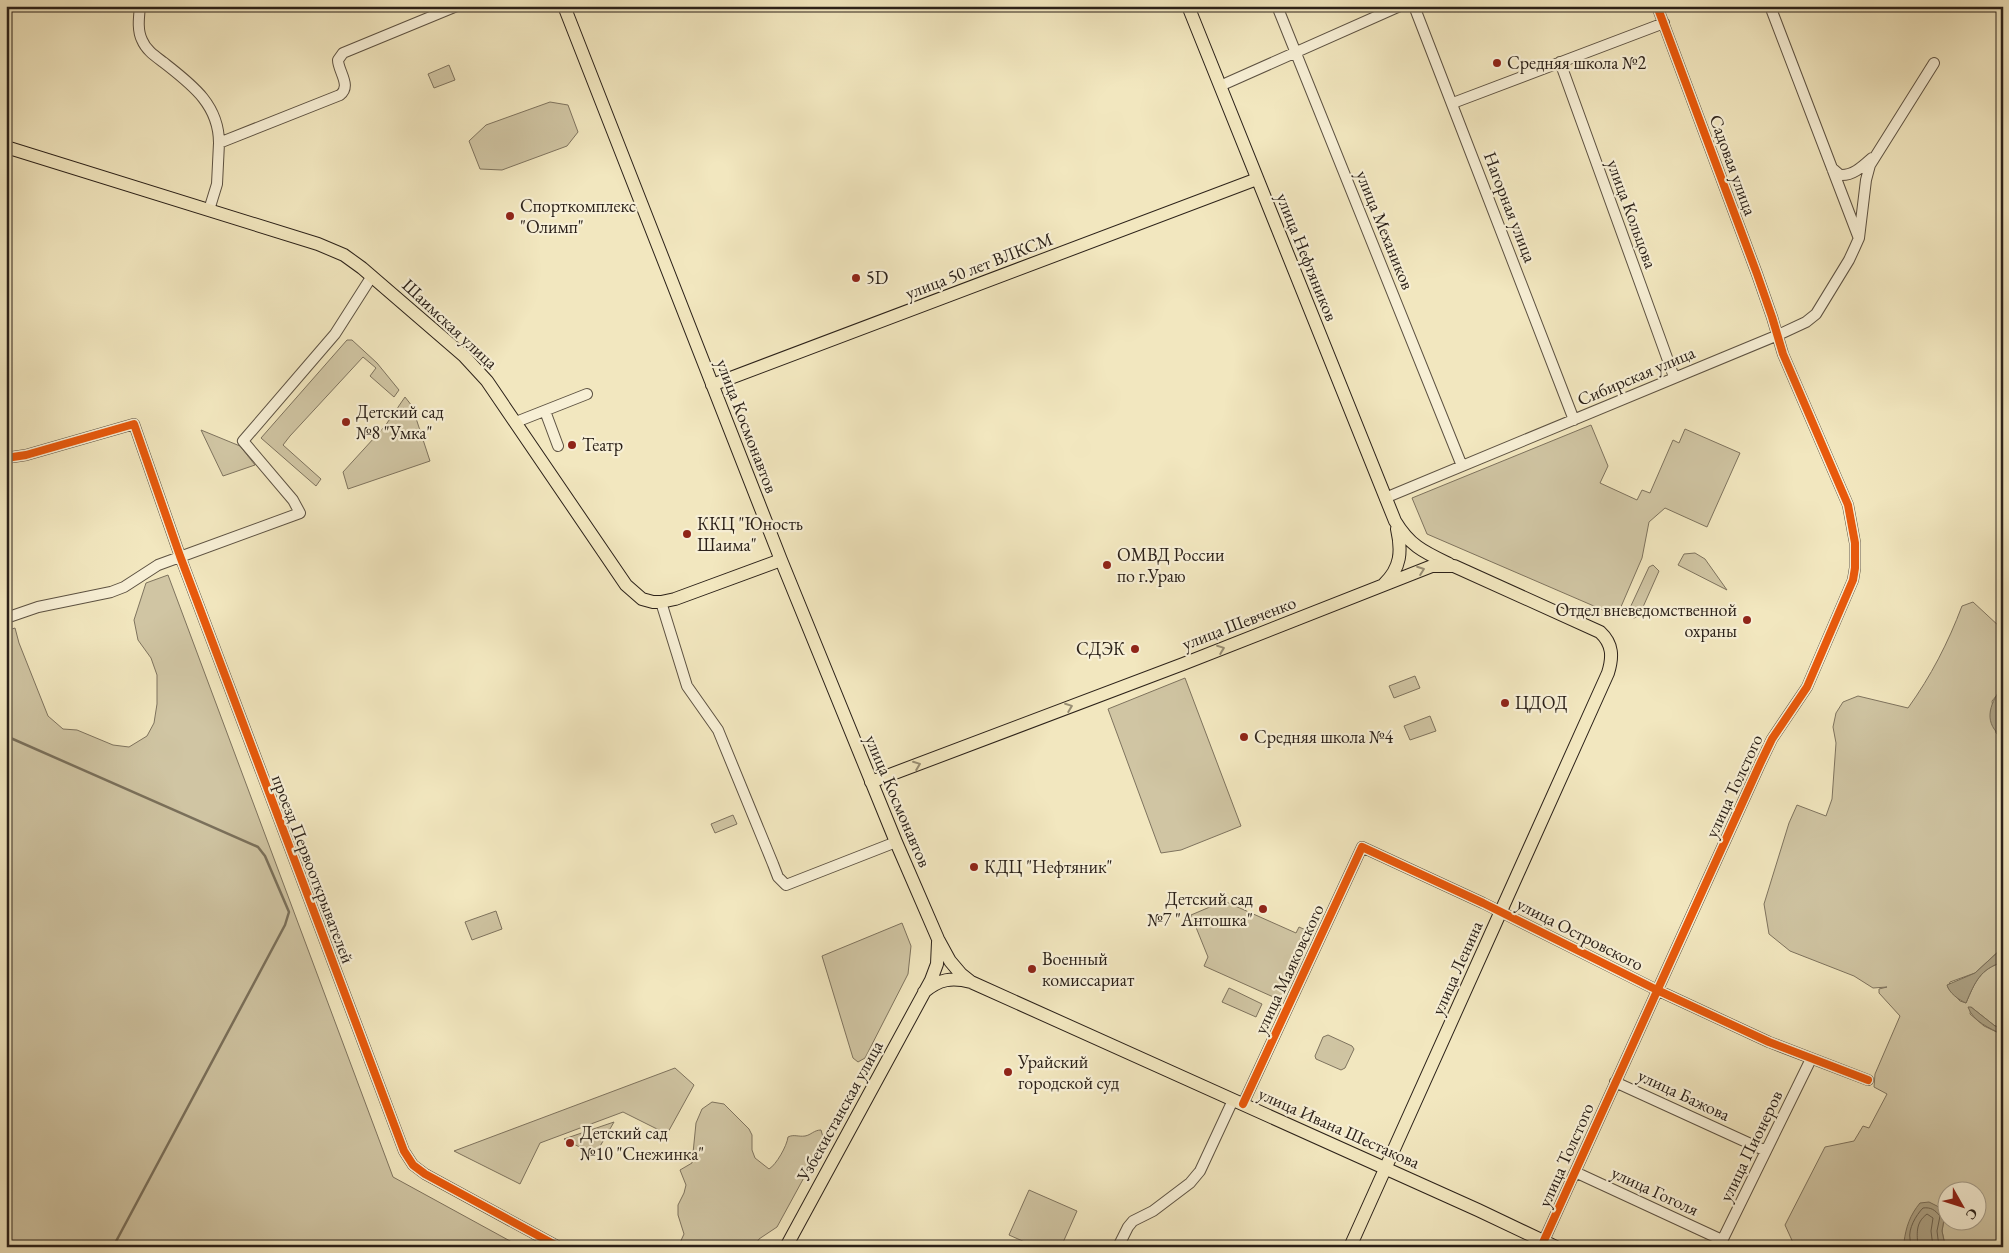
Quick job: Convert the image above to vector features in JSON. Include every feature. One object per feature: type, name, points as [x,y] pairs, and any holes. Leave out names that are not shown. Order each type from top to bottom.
[{"type":"main road","name":"улица Космонавтов","points":[[564,6],[781,560],[896,842],[938,939],[950,961],[971,982]]},
{"type":"main road","name":"улица Нефтяников","points":[[1188,6],[1395,521],[1406,538],[1415,547],[1454,566]]},
{"type":"main road","name":"Шаимская улица","points":[[6,147],[332,249],[355,262],[468,360],[487,380],[626,585],[642,599],[661,602]]},
{"type":"main road","name":"улица 50 лет ВЛКСМ","points":[[712,385],[1257,179]]},
{"type":"main road","name":"улица Нефтяников","points":[[1382,586],[1394,572],[1400,558],[1400,546],[1395,521]]},
{"type":"main road","points":[[661,602],[675,599],[781,560]]},
{"type":"main road","name":"улица Шевченко","points":[[871,782],[1183,664],[1432,566],[1454,566],[1591,627],[1600,632],[1610,646]]},
{"type":"main road","name":"улица Ленина","points":[[1350,1247],[1608,673],[1612,654],[1610,646]]},
{"type":"main road","name":"Узбекистанская улица","points":[[786,1247],[924,992],[937,964],[938,939]]},
{"type":"main road","points":[[924,992],[936,983],[948,979],[971,982]]},
{"type":"main road","name":"улица Ивана Шестакова","points":[[971,982],[1386,1168],[1542,1244],[1556,1247]]},
{"type":"street","points":[[140,6],[139,32],[142,40],[152,53],[189,82],[204,98],[215,117],[220,143],[217,184],[209,210]]},
{"type":"street","points":[[220,143],[340,95],[344,92],[346,85],[338,60],[343,53],[457,6]]},
{"type":"street","name":"улица Механиков","points":[[1277,6],[1462,466]]},
{"type":"street","points":[[1220,86],[1296,54],[1400,6]]},
{"type":"street","name":"Нагорная улица","points":[[1414,6],[1574,420]]},
{"type":"street","name":"Садовая улица","points":[[1657,6],[1778,334]]},
{"type":"street","points":[[1770,6],[1859,238]]},
{"type":"street","points":[[1453,103],[1664,23]]},
{"type":"street","name":"улица Кольцова","points":[[1560,62],[1674,377]]},
{"type":"street","name":"Сибирская улица","points":[[1385,498],[1806,322],[1816,314],[1850,260],[1859,238],[1867,173],[1875,156],[1934,64]]},
{"type":"street","points":[[1832,168],[1840,175],[1848,175],[1862,168],[1875,156]]},
{"type":"street","points":[[6,618],[38,606],[111,592],[124,587],[158,565],[300,512],[293,500],[243,441],[330,340],[372,276]]},
{"type":"street","name":"улица Толстого","points":[[1542,1244],[1767,748],[1807,687],[1854,580],[1856,568],[1854,537],[1848,505],[1808,416],[1783,354],[1778,334]]},
{"type":"street","points":[[516,422],[587,394]]},
{"type":"street","points":[[545,411],[558,446]]},
{"type":"street","name":"проезд Первооткрывателей","points":[[6,458],[26,455],[134,424],[180,556],[404,1151],[413,1165],[425,1174],[559,1247]]},
{"type":"street","points":[[661,602],[687,686],[692,696],[718,730],[781,881],[786,885],[896,842]]},
{"type":"street","name":"улица Островского","points":[[1362,847],[1502,912],[1657,990],[1768,1042],[1868,1080]]},
{"type":"street","name":"улица Маяковского","points":[[1118,1247],[1133,1221],[1153,1211],[1190,1183],[1200,1171],[1238,1102],[1362,847]]},
{"type":"street","name":"улица Пионеров","points":[[1721,1243],[1811,1059]]},
{"type":"street","name":"улица Бажова","points":[[1616,1082],[1766,1151]]},
{"type":"street","name":"улица Гоголя","points":[[1574,1172],[1721,1243]]},
{"type":"shaded area","points":[[449,65],[455,80],[434,88],[428,74]]},
{"type":"shaded area","points":[[550,102],[568,105],[578,132],[567,146],[502,170],[480,169],[469,141],[486,125]]},
{"type":"shaded area","points":[[347,340],[352,340],[377,363],[399,390],[394,397],[370,376],[376,368],[363,357],[290,436],[283,445],[321,479],[316,486],[261,438]]},
{"type":"shaded area","points":[[405,397],[412,406],[430,461],[348,489],[343,472],[385,426]]},
{"type":"shaded area","points":[[1591,425],[1608,466],[1600,483],[1637,500],[1642,490],[1650,493],[1673,440],[1679,443],[1685,429],[1740,453],[1707,527],[1665,508],[1649,522],[1642,558],[1617,616],[1427,534],[1412,498]]},
{"type":"shaded area","points":[[201,430],[240,446],[255,465],[223,476]]},
{"type":"shaded area","points":[[1695,553],[1705,559],[1727,590],[1678,565],[1684,554]]},
{"type":"shaded area","points":[[1653,565],[1659,571],[1639,616],[1634,618],[1629,615],[1629,610],[1649,567]]},
{"type":"shaded area","points":[[168,575],[393,1177],[521,1247],[6,1247],[6,631],[15,628],[19,643],[48,716],[63,729],[77,730],[113,745],[129,747],[147,736],[154,723],[157,704],[157,675],[151,658],[138,640],[134,620],[146,583]]},
{"type":"shaded area","points":[[1973,602],[2000,627],[2003,625],[2003,688],[1992,701],[1996,733],[2003,738],[2003,937],[1999,940],[2000,950],[1975,973],[1950,982],[1948,988],[1960,1001],[1966,1003],[1979,977],[1989,968],[2003,962],[2003,1028],[1995,1026],[1971,1007],[1970,1014],[1984,1026],[2003,1035],[2003,1247],[1943,1247],[1945,1245],[1942,1230],[1986,1230],[1986,1180],[1936,1180],[1936,1220],[1904,1242],[1909,1247],[1795,1247],[1785,1225],[1825,1147],[1854,1141],[1863,1126],[1869,1128],[1887,1094],[1874,1087],[1875,1074],[1900,1016],[1879,993],[1879,989],[1887,987],[1873,988],[1854,976],[1790,951],[1769,934],[1764,904],[1789,823],[1797,805],[1826,816],[1832,799],[1836,743],[1833,727],[1836,713],[1843,702],[1858,696],[1908,708],[1924,684],[1951,633],[1962,606]]},
{"type":"shaded area","points":[[1415,676],[1420,688],[1394,698],[1389,686]]},
{"type":"shaded area","points":[[1185,678],[1241,826],[1181,850],[1161,853],[1108,709]]},
{"type":"shaded area","points":[[1430,716],[1436,731],[1410,740],[1404,726]]},
{"type":"shaded area","points":[[733,815],[737,824],[715,833],[711,824]]},
{"type":"shaded area","points":[[1224,901],[1296,933],[1299,927],[1310,932],[1280,1000],[1204,966],[1208,957],[1191,915]]},
{"type":"shaded area","points":[[496,911],[502,929],[472,940],[465,922]]},
{"type":"shaded area","points":[[902,923],[911,946],[908,974],[865,1058],[858,1062],[853,1058],[822,956]]},
{"type":"shaded area","points":[[1229,988],[1262,1004],[1256,1017],[1222,1002]]},
{"type":"shaded area","points":[[1328,1035],[1352,1046],[1354,1049],[1345,1068],[1341,1070],[1316,1059],[1315,1056],[1323,1037]]},
{"type":"shaded area","points":[[675,1068],[694,1085],[667,1134],[623,1112],[540,1143],[520,1184],[454,1151]]},
{"type":"shaded area","points":[[712,1102],[724,1104],[749,1129],[752,1135],[752,1150],[755,1158],[769,1169],[781,1155],[788,1137],[805,1136],[821,1130],[823,1137],[819,1150],[777,1227],[759,1239],[754,1247],[678,1247],[684,1234],[678,1215],[678,1205],[686,1185],[680,1170],[692,1163],[696,1123],[702,1109]]},
{"type":"shaded area","points":[[614,1122],[595,1155],[564,1139]]},
{"type":"shaded area","points":[[1029,1190],[1077,1211],[1061,1247],[1036,1247],[1009,1235]]},
{"type":"water","points":[[2001,688],[2003,688],[2003,699],[1998,709],[2003,721],[2003,738],[1990,720],[1993,701]]},
{"type":"water","points":[[2003,937],[2003,962],[1989,968],[1979,977],[1966,1003],[1957,998],[1947,985],[1975,973],[2000,950],[1999,940]]},
{"type":"water","points":[[1968,1007],[1971,1007],[1995,1026],[2003,1028],[2003,1035],[1978,1021]]},
{"type":"water","points":[[1929,1202],[1936,1206],[1936,1230],[1942,1230],[1945,1245],[1943,1247],[1909,1247],[1904,1242],[1907,1226],[1920,1203]]},
{"type":"waterway","points":[[6,736],[258,847],[265,856],[289,912],[285,925],[113,1247]]},
{"type":"cycle path","points":[[1541,1247],[1760,764],[1772,739],[1807,687],[1853,580],[1855,568],[1855,543],[1848,505],[1783,354],[1757,274],[1657,6]]},
{"type":"cycle path","points":[[6,458],[26,455],[134,424],[180,556],[404,1151],[413,1165],[425,1174],[559,1247]]},
{"type":"cycle path","points":[[1243,1104],[1362,847],[1483,903],[1657,990],[1769,1042],[1868,1080]]},
{"type":"place","name":"Средняя школа №2","points":[[1497,63]]},
{"type":"place","name":"Спорткомплекс \"Олимп\"","points":[[510,216]]},
{"type":"place","name":"5D","points":[[856,278]]},
{"type":"place","name":"Детский сад №8 \"Умка\"","points":[[346,422]]},
{"type":"place","name":"Театр","points":[[572,445]]},
{"type":"place","name":"ККЦ \"Юность Шаима\"","points":[[687,534]]},
{"type":"place","name":"ОМВД России по г.Ураю","points":[[1107,565]]},
{"type":"place","name":"Отдел вневедомственной охраны","points":[[1747,620]]},
{"type":"place","name":"СДЭК","points":[[1135,649]]},
{"type":"place","name":"ЦДОД","points":[[1505,703]]},
{"type":"place","name":"Средняя школа №4","points":[[1244,737]]},
{"type":"place","name":"КДЦ \"Нефтяник\"","points":[[974,867]]},
{"type":"place","name":"Детский сад №7 \"Антошка\"","points":[[1263,909]]},
{"type":"place","name":"Военный комиссариат","points":[[1032,969]]},
{"type":"place","name":"Урайский городской суд","points":[[1008,1072]]},
{"type":"place","name":"Детский сад №10 \"Снежинка\"","points":[[570,1143]]}]
